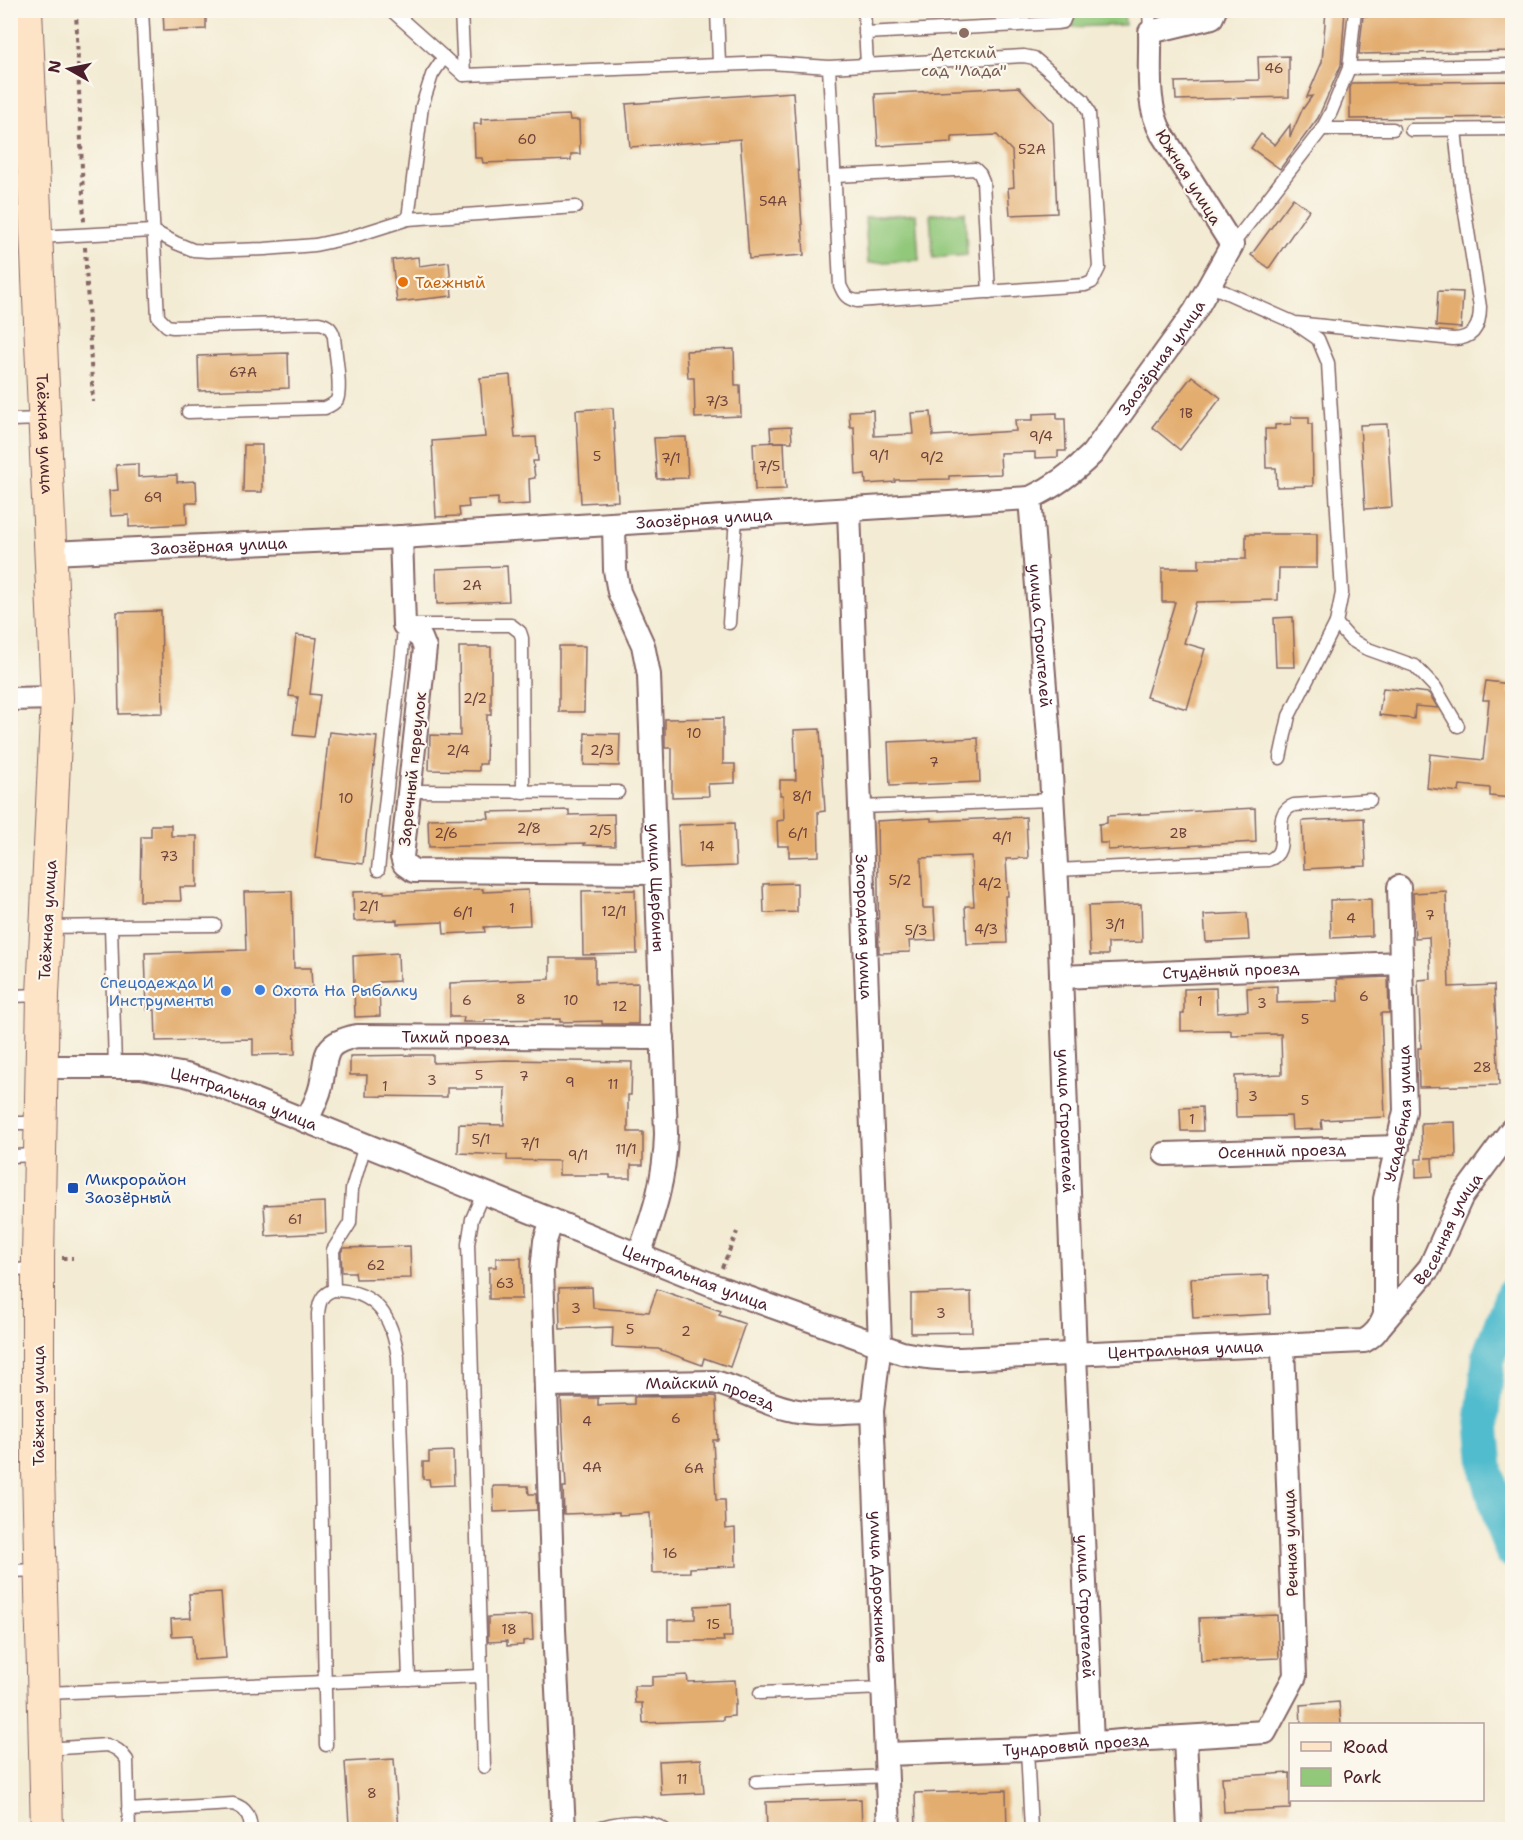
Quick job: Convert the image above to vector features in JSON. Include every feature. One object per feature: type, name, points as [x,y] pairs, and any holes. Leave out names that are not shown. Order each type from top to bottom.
[{"type":"street","name":"Таёжная улица","points":[[26,10],[57,698],[41,1067],[25,1123],[25,1269],[37,1378],[26,1570],[44,1693],[47,1829]]},
{"type":"street","name":"Южная улица","points":[[1215,10],[1212,17],[1150,21],[1151,105],[1155,121],[1232,245]]},
{"type":"street","name":"Заозёрная улица","points":[[51,553],[401,537],[1030,498],[1057,484],[1092,454],[1195,311],[1232,245]]},
{"type":"street","name":"улица Строителей","points":[[1030,498],[1056,870],[1092,1743]]},
{"type":"street","name":"Загородная улица","points":[[849,510],[880,1344]]},
{"type":"street","name":"улица Щербины","points":[[614,524],[615,570],[619,592],[643,645],[649,675],[663,1038],[666,1156],[658,1200],[639,1255]]},
{"type":"street","points":[[401,537],[404,625]]},
{"type":"street","name":"Заречный переулок","points":[[404,625],[421,638],[424,648],[402,857],[404,864],[414,871],[656,873]]},
{"type":"street","points":[[10,699],[57,698]]},
{"type":"street","name":"Усадебная улица","points":[[1377,1331],[1384,1315],[1385,1199],[1405,1111],[1399,887]]},
{"type":"street","name":"Студёный проезд","points":[[1061,977],[1401,963]]},
{"type":"street","name":"Тихий проезд","points":[[306,1121],[318,1100],[328,1048],[347,1038],[369,1036],[663,1038]]},
{"type":"street","name":"Центральная улица","points":[[41,1067],[141,1067],[186,1075],[212,1083],[715,1286],[902,1353],[937,1359],[1283,1346],[1364,1341],[1377,1331]]},
{"type":"street","name":"Весенняя улица","points":[[1377,1331],[1430,1267],[1461,1198],[1512,1130]]},
{"type":"street","name":"Осенний проезд","points":[[1165,1154],[1398,1147]]},
{"type":"street","points":[[552,1220],[545,1241],[542,1271],[554,1629],[564,1830]]},
{"type":"street","name":"улица Дорожников","points":[[880,1344],[872,1411],[889,1830]]},
{"type":"street","name":"Речная улица","points":[[1265,1732],[1295,1676],[1283,1346]]},
{"type":"street","name":"Майский проезд","points":[[547,1385],[714,1382],[728,1385],[776,1406],[801,1412],[872,1411]]},
{"type":"street","name":"Тундровый проезд","points":[[887,1765],[1092,1743],[1265,1732]]},
{"type":"street","points":[[1185,1737],[1189,1830]]},
{"type":"street","points":[[35,1830],[47,1829]]},
{"type":"lane","points":[[142,10],[158,317],[167,326],[319,323],[327,325],[334,337],[338,390],[337,399],[332,405],[325,408],[188,412]]},
{"type":"lane","points":[[391,10],[464,75],[719,64],[771,63],[829,66],[1024,56],[1034,58],[1083,100],[1089,113],[1099,268],[1092,282],[1085,285],[849,300],[840,285],[829,66]]},
{"type":"lane","points":[[461,10],[464,75]]},
{"type":"lane","points":[[717,10],[719,64]]},
{"type":"lane","points":[[864,10],[867,64]]},
{"type":"lane","points":[[865,33],[1057,23],[1063,22],[1068,10]]},
{"type":"lane","points":[[1232,245],[1322,129],[1331,112],[1349,68],[1355,10]]},
{"type":"lane","points":[[408,219],[422,106],[432,75],[444,57]]},
{"type":"lane","points":[[1349,68],[1512,65]]},
{"type":"lane","points":[[1322,129],[1393,129]]},
{"type":"lane","points":[[1295,323],[1453,339],[1471,336],[1477,329],[1480,307],[1461,187],[1455,129]]},
{"type":"lane","points":[[1411,130],[1512,129]]},
{"type":"lane","points":[[835,176],[975,169],[983,181],[989,292]]},
{"type":"lane","points":[[36,237],[153,231],[193,250],[208,252],[265,249],[315,245],[348,238],[408,219],[576,207]]},
{"type":"lane","points":[[1209,285],[1295,323],[1318,339],[1328,363],[1342,593],[1336,623],[1289,717],[1280,758]]},
{"type":"lane","points":[[10,420],[44,419]]},
{"type":"lane","points":[[729,623],[736,517]]},
{"type":"lane","points":[[1336,623],[1350,639],[1365,648],[1415,666],[1435,687],[1458,726]]},
{"type":"lane","points":[[378,870],[404,625],[511,625],[520,632],[522,638],[523,792]]},
{"type":"lane","points":[[410,791],[618,792]]},
{"type":"lane","points":[[860,807],[1052,800]]},
{"type":"lane","points":[[1056,870],[1268,860],[1280,853],[1282,812],[1288,807],[1370,800]]},
{"type":"lane","points":[[111,926],[115,1067]]},
{"type":"lane","points":[[46,927],[215,926]]},
{"type":"lane","points":[[10,996],[43,995]]},
{"type":"lane","points":[[334,1290],[333,1250],[350,1223],[352,1189],[365,1145]]},
{"type":"lane","points":[[483,1193],[472,1219],[468,1244],[484,1767]]},
{"type":"lane","points":[[326,1745],[318,1314],[324,1294],[334,1290],[351,1290],[370,1299],[384,1314],[395,1337],[398,1357],[409,1679]]},
{"type":"lane","points":[[44,1693],[481,1676]]},
{"type":"lane","points":[[760,1693],[884,1688]]},
{"type":"lane","points":[[45,1749],[106,1745],[116,1747],[127,1760],[129,1830]]},
{"type":"lane","points":[[1027,1749],[1031,1830]]},
{"type":"lane","points":[[756,1782],[887,1765]]},
{"type":"lane","points":[[128,1810],[233,1804],[242,1807],[248,1813],[251,1830]]},
{"type":"lane","points":[[593,1830],[616,1824],[643,1823],[665,1830]]},
{"type":"path","points":[[76,10],[93,402]]},
{"type":"path","points":[[715,1286],[737,1232]]},
{"type":"green space","points":[[1072,11],[1124,11],[1125,25],[1073,27]]},
{"type":"green space","points":[[965,212],[967,255],[933,258],[930,214]]},
{"type":"green space","points":[[916,214],[919,260],[868,263],[865,218]]},
{"type":"building","points":[[163,10],[206,10],[206,29],[164,31]]},
{"type":"building","points":[[1326,10],[1345,10],[1341,65],[1318,118],[1280,169],[1251,148],[1261,134],[1275,145],[1290,125],[1290,137],[1302,110],[1312,96],[1307,97],[1322,62]]},
{"type":"building","points":[[1512,13],[1512,51],[1359,54],[1363,16]]},
{"type":"building","points":[[1289,56],[1289,97],[1176,100],[1175,82],[1259,80],[1258,57]]},
{"type":"building","points":[[1512,81],[1512,117],[1350,119],[1352,83]]},
{"type":"building","points":[[1019,87],[1053,123],[1057,213],[1010,215],[1008,188],[1014,187],[1012,151],[997,135],[952,137],[952,142],[878,146],[875,94]]},
{"type":"building","points":[[793,92],[804,255],[749,259],[740,139],[630,147],[626,104]]},
{"type":"building","points":[[569,115],[570,120],[579,120],[580,154],[571,154],[571,160],[483,163],[482,158],[475,158],[474,124],[481,124],[481,119]]},
{"type":"building","points":[[1293,198],[1309,210],[1269,268],[1251,255]]},
{"type":"building","points":[[418,257],[419,266],[449,262],[452,296],[397,302],[392,260]]},
{"type":"building","points":[[1438,291],[1463,292],[1461,328],[1436,326]]},
{"type":"building","points":[[734,349],[735,385],[740,385],[741,416],[695,418],[694,378],[688,378],[686,351]]},
{"type":"building","points":[[288,353],[289,388],[199,391],[198,356]]},
{"type":"building","points":[[510,375],[515,438],[536,437],[538,461],[533,461],[535,478],[529,479],[530,504],[498,506],[498,498],[468,500],[469,507],[459,508],[460,516],[436,517],[432,441],[485,437],[480,378]]},
{"type":"building","points":[[1192,376],[1221,398],[1180,450],[1152,427]]},
{"type":"building","points":[[613,408],[618,501],[581,503],[576,410]]},
{"type":"building","points":[[873,410],[874,436],[913,434],[911,413],[931,412],[933,436],[1016,431],[1015,420],[1033,420],[1033,414],[1057,413],[1057,419],[1065,419],[1066,451],[1058,451],[1058,457],[1035,458],[1035,452],[1000,453],[1001,474],[949,476],[949,479],[895,480],[895,482],[866,484],[865,474],[856,475],[854,427],[850,427],[849,411]]},
{"type":"building","points":[[1291,417],[1309,417],[1309,424],[1312,424],[1313,486],[1277,487],[1276,468],[1266,468],[1265,429],[1275,429],[1275,425],[1291,424]]},
{"type":"building","points":[[1387,424],[1392,507],[1365,509],[1360,425]]},
{"type":"building","points":[[791,427],[792,442],[771,442],[770,428]]},
{"type":"building","points":[[686,437],[688,478],[657,479],[654,438]]},
{"type":"building","points":[[784,442],[786,489],[755,490],[753,443]]},
{"type":"building","points":[[244,445],[262,445],[262,492],[243,492]]},
{"type":"building","points":[[138,464],[138,477],[177,475],[177,482],[196,481],[197,503],[186,503],[187,524],[129,527],[129,515],[111,516],[109,491],[118,490],[116,465]]},
{"type":"building","points":[[1246,534],[1317,534],[1317,568],[1279,568],[1278,600],[1196,602],[1184,643],[1205,649],[1187,709],[1146,697],[1175,602],[1162,602],[1162,568],[1199,568],[1199,559],[1246,559]]},
{"type":"building","points":[[507,566],[509,601],[437,604],[436,569]]},
{"type":"building","points":[[161,611],[163,713],[119,714],[117,612]]},
{"type":"building","points":[[1293,617],[1295,667],[1276,667],[1274,618]]},
{"type":"building","points":[[296,635],[317,638],[310,694],[320,695],[314,737],[293,735],[298,697],[289,696]]},
{"type":"building","points":[[559,646],[585,646],[584,712],[559,712]]},
{"type":"building","points":[[459,647],[491,647],[491,715],[487,715],[486,764],[479,764],[479,771],[429,770],[430,735],[460,736]]},
{"type":"building","points":[[1486,681],[1510,684],[1509,693],[1512,693],[1512,798],[1490,796],[1490,788],[1460,785],[1459,792],[1427,788],[1430,754],[1483,760],[1489,700],[1483,700]]},
{"type":"building","points":[[1383,688],[1429,693],[1438,708],[1415,706],[1414,719],[1379,715]]},
{"type":"building","points":[[723,718],[723,764],[735,764],[735,783],[708,784],[709,796],[672,797],[672,748],[665,748],[665,719]]},
{"type":"building","points":[[820,729],[825,811],[818,812],[819,856],[789,857],[789,846],[778,846],[777,821],[784,820],[780,780],[796,780],[794,730]]},
{"type":"building","points":[[329,732],[377,737],[363,864],[315,858]]},
{"type":"building","points":[[585,733],[620,734],[619,766],[584,765]]},
{"type":"building","points":[[978,738],[980,782],[890,786],[888,742]]},
{"type":"building","points":[[1255,808],[1256,842],[1108,850],[1108,843],[1100,843],[1099,824],[1107,823],[1107,816]]},
{"type":"building","points":[[569,810],[569,815],[614,814],[615,846],[584,845],[585,843],[429,847],[428,819],[489,818],[488,812]]},
{"type":"building","points":[[1026,817],[1028,858],[1006,859],[1007,943],[967,944],[965,906],[974,906],[971,856],[921,858],[923,908],[934,908],[936,940],[909,941],[910,952],[879,953],[877,821]]},
{"type":"building","points":[[1364,818],[1366,866],[1304,869],[1302,821]]},
{"type":"building","points":[[734,823],[736,866],[680,868],[678,825]]},
{"type":"building","points":[[151,825],[171,825],[171,836],[197,836],[197,887],[180,887],[181,901],[140,901],[141,837],[151,837]]},
{"type":"building","points":[[797,883],[797,912],[764,913],[763,884]]},
{"type":"building","points":[[483,889],[483,892],[528,890],[530,925],[484,927],[485,932],[444,934],[443,922],[397,924],[397,920],[354,921],[353,892]]},
{"type":"building","points":[[635,890],[637,954],[583,955],[582,891]]},
{"type":"building","points":[[292,891],[294,968],[311,968],[312,988],[294,988],[295,1054],[253,1055],[253,1039],[156,1041],[155,1010],[147,1010],[145,953],[246,950],[244,892]]},
{"type":"building","points":[[1446,891],[1449,987],[1494,985],[1499,1085],[1419,1087],[1418,1048],[1421,1048],[1418,980],[1431,979],[1429,937],[1415,938],[1413,893]]},
{"type":"building","points":[[1371,899],[1372,936],[1331,938],[1330,900]]},
{"type":"building","points":[[1141,904],[1142,942],[1108,943],[1108,955],[1090,955],[1088,906]]},
{"type":"building","points":[[1247,913],[1249,940],[1206,942],[1204,915]]},
{"type":"building","points":[[398,953],[399,981],[379,982],[380,1016],[355,1017],[353,956]]},
{"type":"building","points":[[550,958],[595,958],[595,984],[638,983],[638,1024],[602,1024],[602,1021],[560,1022],[560,1019],[463,1022],[464,1017],[450,1017],[450,983],[550,979]]},
{"type":"building","points":[[1388,977],[1389,1013],[1381,1013],[1385,1117],[1321,1120],[1322,1129],[1292,1130],[1291,1116],[1236,1117],[1235,1076],[1282,1074],[1281,1034],[1231,1035],[1231,1030],[1181,1031],[1184,989],[1216,988],[1217,1013],[1248,1011],[1247,988],[1277,986],[1277,1003],[1338,1001],[1337,979]]},
{"type":"building","points":[[433,1055],[433,1063],[505,1060],[632,1062],[631,1095],[628,1095],[628,1132],[643,1132],[643,1165],[631,1165],[631,1178],[610,1178],[610,1175],[559,1175],[559,1161],[507,1160],[507,1155],[458,1153],[459,1124],[504,1125],[505,1088],[447,1088],[447,1097],[366,1096],[367,1075],[350,1075],[350,1056]]},
{"type":"building","points":[[1202,1107],[1203,1131],[1181,1131],[1180,1108]]},
{"type":"building","points":[[1455,1122],[1456,1157],[1425,1158],[1432,1158],[1433,1176],[1416,1177],[1416,1159],[1422,1159],[1421,1123]]},
{"type":"building","points":[[325,1202],[326,1233],[266,1236],[264,1205]]},
{"type":"building","points":[[410,1246],[411,1278],[356,1279],[355,1272],[342,1272],[341,1252],[344,1248]]},
{"type":"building","points":[[496,1258],[521,1258],[522,1299],[489,1299],[489,1267],[496,1267]]},
{"type":"building","points":[[1269,1275],[1270,1314],[1193,1318],[1191,1278]]},
{"type":"building","points":[[592,1287],[593,1308],[649,1312],[657,1289],[721,1311],[719,1315],[745,1324],[730,1367],[704,1358],[702,1365],[658,1349],[612,1347],[613,1327],[560,1329],[559,1288]]},
{"type":"building","points":[[971,1292],[972,1332],[911,1333],[911,1294]]},
{"type":"building","points":[[634,1397],[716,1397],[718,1440],[713,1440],[716,1500],[725,1500],[726,1529],[735,1528],[736,1566],[690,1568],[690,1572],[652,1573],[650,1513],[564,1514],[563,1487],[566,1487],[561,1398],[598,1398],[598,1405],[634,1404]]},
{"type":"building","points":[[453,1451],[454,1485],[430,1486],[429,1479],[423,1479],[423,1462],[429,1462],[429,1452]]},
{"type":"building","points":[[493,1486],[528,1486],[529,1494],[536,1494],[537,1510],[494,1512]]},
{"type":"building","points":[[221,1592],[226,1658],[194,1660],[192,1635],[172,1636],[171,1619],[191,1618],[189,1594]]},
{"type":"building","points":[[731,1604],[732,1637],[723,1637],[724,1641],[668,1641],[668,1620],[695,1619],[695,1606]]},
{"type":"building","points":[[532,1615],[533,1640],[523,1641],[523,1645],[507,1646],[507,1641],[488,1642],[488,1617]]},
{"type":"building","points":[[1277,1615],[1279,1658],[1201,1661],[1199,1618]]},
{"type":"building","points":[[687,1675],[688,1682],[735,1680],[734,1716],[723,1717],[723,1720],[643,1723],[642,1703],[635,1703],[634,1686],[652,1686],[652,1677]]},
{"type":"building","points":[[1339,1702],[1341,1723],[1301,1723],[1300,1705]]},
{"type":"building","points":[[394,1759],[399,1830],[365,1830],[365,1823],[349,1824],[345,1762]]},
{"type":"building","points":[[701,1759],[704,1793],[661,1795],[659,1761]]},
{"type":"building","points":[[1289,1773],[1290,1809],[1224,1812],[1222,1777]]},
{"type":"building","points":[[1006,1790],[1007,1830],[916,1830],[915,1793]]},
{"type":"building","points":[[861,1799],[862,1830],[767,1830],[766,1802]]},
{"type":"waterway","points":[[1512,1294],[1489,1355],[1482,1418],[1487,1473],[1512,1552]]},
{"type":"place","name":"Детский сад \"Лада\"","points":[[964,33]]},
{"type":"place","name":"Таежный","points":[[403,282]]},
{"type":"place","name":"Охота На Рыбалку","points":[[260,990]]},
{"type":"place","name":"Спецодежда И Инструменты","points":[[226,991]]},
{"type":"place","name":"Микрорайон Заозёрный","points":[[73,1188]]}]
